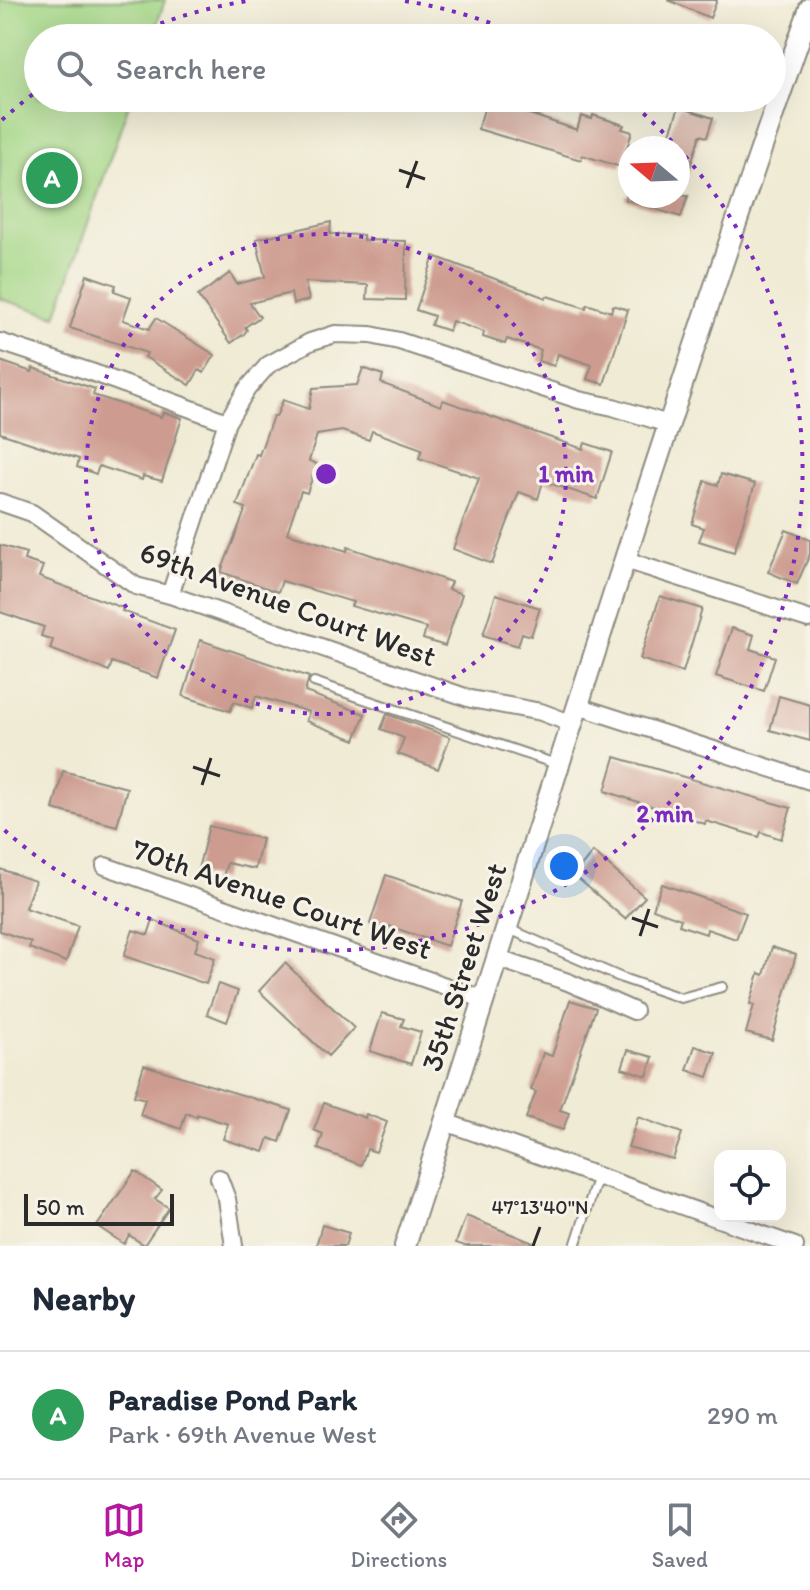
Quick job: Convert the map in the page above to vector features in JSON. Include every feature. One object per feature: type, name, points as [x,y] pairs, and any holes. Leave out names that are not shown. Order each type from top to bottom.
[{"type":"street","name":"35th Street West","points":[[786,78],[810,8]]},
{"type":"street","name":"35th Street West","points":[[405,1246],[668,424],[774,112]]},
{"type":"street","points":[[170,595],[227,422],[247,389],[268,365],[310,342],[335,334],[371,335],[399,341],[579,400],[668,424]]},
{"type":"street","points":[[0,342],[227,422]]},
{"type":"street","name":"69th Avenue Court West","points":[[0,502],[32,513],[136,586],[471,699],[575,715]]},
{"type":"street","points":[[625,560],[808,619]]},
{"type":"street","points":[[575,715],[810,781]]},
{"type":"street","name":"70th Avenue Court West","points":[[105,866],[485,1000]]},
{"type":"street","points":[[499,959],[568,982],[634,1011]]},
{"type":"street","points":[[445,1122],[795,1246]]},
{"type":"street","points":[[219,1178],[227,1199],[234,1246]]},
{"type":"lane","points":[[314,682],[559,765]]},
{"type":"lane","points":[[508,929],[622,978],[681,998],[722,987]]},
{"type":"lane","points":[[575,1246],[598,1176]]},
{"type":"green space","points":[[0,0],[165,0],[157,24],[24,24],[24,112],[126,112],[56,316],[0,299]]},
{"type":"building","points":[[668,0],[717,0],[710,18]]},
{"type":"building","points":[[483,112],[523,112],[577,130],[581,116],[592,119],[593,115],[624,125],[622,129],[632,132],[631,136],[618,136],[618,166],[582,155],[581,160],[478,129]]},
{"type":"building","points":[[677,112],[694,112],[713,118],[707,137],[700,135],[690,167],[690,136],[669,136]]},
{"type":"building","points":[[652,208],[684,208],[681,217]]},
{"type":"building","points":[[331,222],[330,234],[363,235],[363,240],[406,241],[405,300],[367,299],[368,285],[305,282],[309,300],[293,304],[291,293],[250,303],[260,317],[245,327],[247,330],[244,334],[231,343],[198,296],[230,273],[237,284],[265,277],[256,239]]},
{"type":"building","points":[[434,256],[546,298],[586,308],[587,304],[611,312],[613,305],[628,310],[604,384],[587,379],[592,365],[558,354],[554,366],[538,361],[541,350],[507,339],[505,344],[483,337],[484,332],[452,321],[449,331],[431,325],[434,316],[416,310]]},
{"type":"building","points":[[87,275],[116,285],[114,291],[131,297],[123,320],[149,329],[156,318],[215,355],[204,373],[199,370],[190,385],[145,357],[147,353],[70,328]]},
{"type":"building","points":[[0,361],[32,372],[33,368],[95,389],[93,395],[161,417],[163,412],[182,418],[162,481],[143,476],[142,480],[99,466],[96,474],[77,467],[79,459],[0,433]]},
{"type":"building","points":[[363,368],[383,375],[381,383],[441,406],[443,400],[583,449],[585,443],[612,452],[597,499],[543,481],[538,499],[519,492],[492,564],[453,549],[479,478],[419,458],[422,449],[372,431],[369,440],[342,431],[317,435],[309,461],[317,464],[307,493],[301,491],[287,533],[347,551],[348,547],[451,582],[448,589],[462,594],[445,646],[423,639],[426,628],[351,606],[353,602],[282,581],[278,592],[221,572],[246,508],[237,505],[256,454],[259,455],[273,416],[276,417],[283,400],[309,409],[313,388],[357,385]]},
{"type":"building","points":[[721,474],[755,484],[734,552],[699,541],[704,528],[692,524],[705,481],[718,485]]},
{"type":"building","points":[[786,530],[810,540],[810,554],[797,584],[768,572]]},
{"type":"building","points":[[0,545],[26,553],[24,560],[43,566],[39,577],[175,630],[158,678],[112,662],[109,671],[50,649],[53,640],[41,636],[44,627],[0,612]]},
{"type":"building","points":[[496,594],[540,608],[531,636],[522,633],[518,646],[483,635]]},
{"type":"building","points":[[660,596],[702,609],[683,672],[640,659]]},
{"type":"building","points":[[732,628],[754,635],[750,649],[775,657],[764,691],[716,676]]},
{"type":"building","points":[[200,640],[309,677],[305,692],[365,714],[355,740],[306,721],[309,712],[256,696],[252,708],[234,702],[230,711],[183,696]]},
{"type":"building","points":[[779,696],[810,705],[810,741],[770,730]]},
{"type":"building","points":[[387,714],[450,737],[438,769],[398,754],[404,738],[381,729]]},
{"type":"building","points":[[615,757],[791,808],[781,839],[761,832],[759,837],[706,821],[705,824],[605,791]]},
{"type":"building","points":[[63,771],[127,788],[117,826],[53,809]]},
{"type":"building","points":[[209,826],[262,839],[255,869],[227,863],[222,880],[197,873]]},
{"type":"building","points":[[593,852],[645,897],[625,919],[574,875]]},
{"type":"building","points":[[0,869],[35,881],[25,908],[78,926],[66,962],[29,948],[31,942],[0,931]]},
{"type":"building","points":[[386,875],[462,901],[447,946],[389,926],[387,930],[370,924]]},
{"type":"building","points":[[662,884],[746,913],[736,939],[707,929],[706,934],[679,925],[681,919],[653,909]]},
{"type":"building","points":[[153,920],[199,939],[195,951],[215,958],[206,984],[124,956],[133,930],[148,935]]},
{"type":"building","points":[[772,947],[796,955],[772,1040],[746,1033],[759,973],[764,975]]},
{"type":"building","points":[[285,963],[354,1028],[328,1056],[259,991]]},
{"type":"building","points":[[218,984],[238,991],[227,1022],[207,1014]]},
{"type":"building","points":[[570,1000],[596,1008],[560,1110],[569,1113],[563,1130],[526,1118],[536,1092],[531,1090],[543,1053],[552,1056]]},
{"type":"building","points":[[382,1013],[404,1019],[401,1026],[421,1032],[411,1064],[370,1051]]},
{"type":"building","points":[[695,1046],[716,1053],[708,1077],[687,1070]]},
{"type":"building","points":[[628,1050],[653,1057],[647,1076],[622,1068]]},
{"type":"building","points":[[144,1065],[291,1110],[280,1142],[269,1138],[264,1152],[223,1139],[228,1124],[197,1114],[197,1117],[186,1113],[181,1129],[140,1115],[145,1099],[134,1096]]},
{"type":"building","points":[[324,1103],[365,1118],[366,1114],[387,1122],[376,1152],[367,1149],[361,1165],[318,1149],[323,1134],[314,1130]]},
{"type":"building","points":[[638,1117],[682,1133],[673,1159],[628,1147]]},
{"type":"building","points":[[135,1171],[162,1190],[155,1199],[169,1208],[144,1245],[129,1235],[124,1244],[97,1226]]},
{"type":"building","points":[[466,1216],[536,1244],[465,1246],[456,1243]]},
{"type":"building","points":[[322,1225],[349,1233],[345,1246],[316,1246]]},
{"type":"place","name":"Paradise Pond Park","points":[[52,178]]}]
